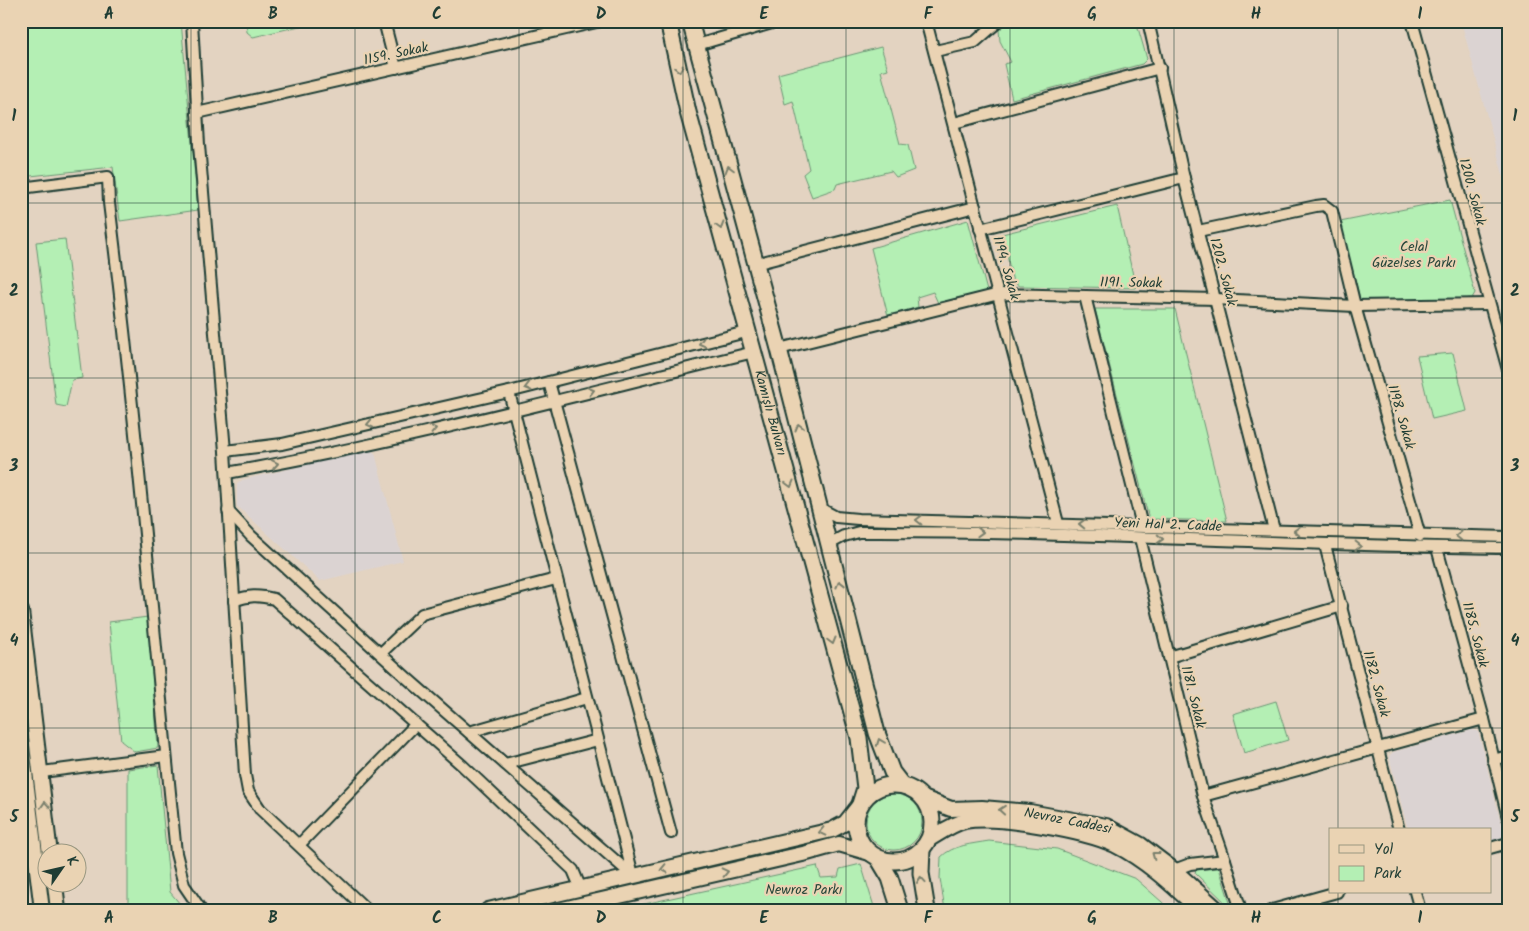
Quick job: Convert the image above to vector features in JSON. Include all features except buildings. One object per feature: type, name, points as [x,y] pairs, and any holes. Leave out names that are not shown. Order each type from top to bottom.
[{"type":"highway","name":"Kamışlı Bulvarı","points":[[668,21],[688,112],[750,331],[754,352],[859,738],[865,788],[860,804]]},
{"type":"highway","name":"Kamışlı Bulvarı","points":[[690,21],[821,509],[877,733],[892,772],[902,785]]},
{"type":"highway","points":[[900,910],[890,878],[874,856],[859,840],[855,828],[856,815],[860,804],[868,794],[878,787],[890,784],[902,785],[914,790],[923,798],[932,819],[920,873],[927,910]]},
{"type":"highway","points":[[874,856],[887,861],[906,860],[925,845]]},
{"type":"main road","points":[[21,611],[42,772],[49,844]]},
{"type":"main road","points":[[21,740],[26,808],[42,910]]},
{"type":"main road","name":"Nevroz Caddesi","points":[[923,798],[952,809],[982,808],[1030,812],[1106,826],[1135,841],[1174,870],[1218,910]]},
{"type":"main road","points":[[488,910],[832,830],[845,823],[860,804]]},
{"type":"main road","name":"Nevroz Caddesi","points":[[925,845],[951,826],[965,821],[982,820],[1050,827],[1088,835],[1114,845],[1146,864],[1199,910]]},
{"type":"main road","points":[[558,910],[839,844],[874,856]]},
{"type":"main road","points":[[56,894],[58,910]]},
{"type":"street","points":[[192,21],[197,113],[227,473],[244,775],[248,791],[260,809],[367,910]]},
{"type":"street","points":[[384,21],[396,68]]},
{"type":"street","name":"1159. Sokak","points":[[197,113],[601,21]]},
{"type":"street","points":[[697,45],[779,21]]},
{"type":"street","name":"1194. Sokak","points":[[926,21],[1058,523]]},
{"type":"street","points":[[935,52],[975,42],[999,21]]},
{"type":"street","name":"1202. Sokak","points":[[1148,21],[1184,178],[1274,530]]},
{"type":"street","name":"1200. Sokak","points":[[1412,21],[1508,370]]},
{"type":"street","points":[[954,123],[1160,68]]},
{"type":"street","points":[[21,188],[108,177],[109,203],[129,362],[134,435],[148,554],[176,853],[184,884],[193,902],[201,910]]},
{"type":"street","points":[[980,229],[1184,178]]},
{"type":"street","name":"1198. Sokak","points":[[1198,231],[1324,205],[1332,211],[1355,306],[1420,536]]},
{"type":"street","points":[[755,264],[975,206]]},
{"type":"street","name":"1191. Sokak","points":[[779,350],[999,294],[1216,299],[1355,306],[1489,304]]},
{"type":"street","points":[[1085,296],[1142,526]]},
{"type":"street","points":[[225,451],[282,444],[510,392],[750,331]]},
{"type":"street","points":[[227,473],[285,462],[514,410],[754,352]]},
{"type":"street","points":[[549,382],[671,833]]},
{"type":"street","points":[[510,392],[633,876]]},
{"type":"street","points":[[821,509],[836,517],[858,519],[1058,523],[1420,536],[1508,537]]},
{"type":"street","points":[[228,511],[251,536],[380,653],[633,876]]},
{"type":"street","name":"Yeni Hal 2. Cadde","points":[[830,544],[844,536],[859,532],[958,532],[1325,545],[1508,548]]},
{"type":"street","name":"1181. Sokak","points":[[1140,538],[1203,796],[1242,910]]},
{"type":"street","name":"1182. Sokak","points":[[1325,545],[1379,746],[1399,828]]},
{"type":"street","name":"1185. Sokak","points":[[1437,548],[1484,719],[1508,818]]},
{"type":"street","points":[[380,653],[422,614],[556,579]]},
{"type":"street","points":[[234,601],[244,596],[261,596],[274,599],[463,766],[573,870],[581,889]]},
{"type":"street","points":[[1169,657],[1342,606]]},
{"type":"street","points":[[469,732],[587,698]]},
{"type":"street","points":[[1203,796],[1379,746],[1484,719]]},
{"type":"street","points":[[299,846],[416,724]]},
{"type":"street","points":[[505,764],[598,740]]},
{"type":"street","points":[[42,772],[166,756]]},
{"type":"street","points":[[1493,760],[1508,756]]},
{"type":"street","points":[[1492,847],[1508,843]]},
{"type":"street","points":[[1174,870],[1190,864],[1224,860]]},
{"type":"street","points":[[1272,910],[1330,894]]},
{"type":"street","points":[[1416,894],[1420,910]]},
{"type":"shaded area","points":[[1461,21],[1508,21],[1508,193]]},
{"type":"shaded area","points":[[370,450],[375,453],[403,561],[320,581],[237,506],[237,484],[242,480]]},
{"type":"shaded area","points":[[1472,730],[1478,731],[1504,835],[1500,839],[1492,841],[1492,828],[1407,828],[1389,756],[1393,752]]},
{"type":"green space","points":[[21,21],[181,21],[198,210],[120,221],[113,167],[21,177]]},
{"type":"green space","points":[[246,21],[321,21],[253,37],[247,32]]},
{"type":"green space","points":[[1010,21],[1136,21],[1147,59],[1142,64],[1012,99],[1004,64],[1011,62],[1000,41],[999,30]]},
{"type":"green space","points":[[881,47],[888,69],[881,71],[900,144],[908,145],[914,170],[896,177],[891,171],[837,184],[835,189],[812,197],[803,174],[809,169],[793,101],[785,104],[778,74]]},
{"type":"green space","name":"Celal Güzelses Parkı","points":[[1450,200],[1475,293],[1472,298],[1359,306],[1359,295],[1340,222]]},
{"type":"green space","points":[[1117,206],[1136,288],[1019,286],[1013,282],[1002,234]]},
{"type":"green space","points":[[968,220],[987,291],[938,303],[933,292],[917,297],[918,307],[888,316],[871,248]]},
{"type":"green space","points":[[65,239],[82,378],[72,380],[66,407],[56,405],[36,242]]},
{"type":"green space","points":[[1095,309],[1175,309],[1227,521],[1149,519]]},
{"type":"green space","points":[[1453,353],[1467,411],[1432,419],[1417,356]]},
{"type":"green space","points":[[148,617],[158,748],[135,752],[121,741],[109,622]]},
{"type":"green space","points":[[1276,701],[1288,740],[1244,753],[1233,714]]},
{"type":"green space","points":[[158,765],[170,892],[185,910],[128,910],[128,769]]},
{"type":"green space","points":[[894,794],[905,796],[914,802],[920,811],[922,822],[920,833],[914,842],[905,848],[894,850],[883,848],[874,842],[868,833],[866,822],[868,811],[874,802],[883,796]]},
{"type":"green space","points":[[989,841],[1057,849],[1136,879],[1171,910],[945,910],[940,878],[941,857],[957,847]]},
{"type":"green space","name":"Newroz Parkı","points":[[861,864],[875,910],[617,910],[817,866],[821,878],[838,877],[840,869]]},
{"type":"green space","points":[[1219,868],[1232,909],[1195,873],[1196,870]]}]
